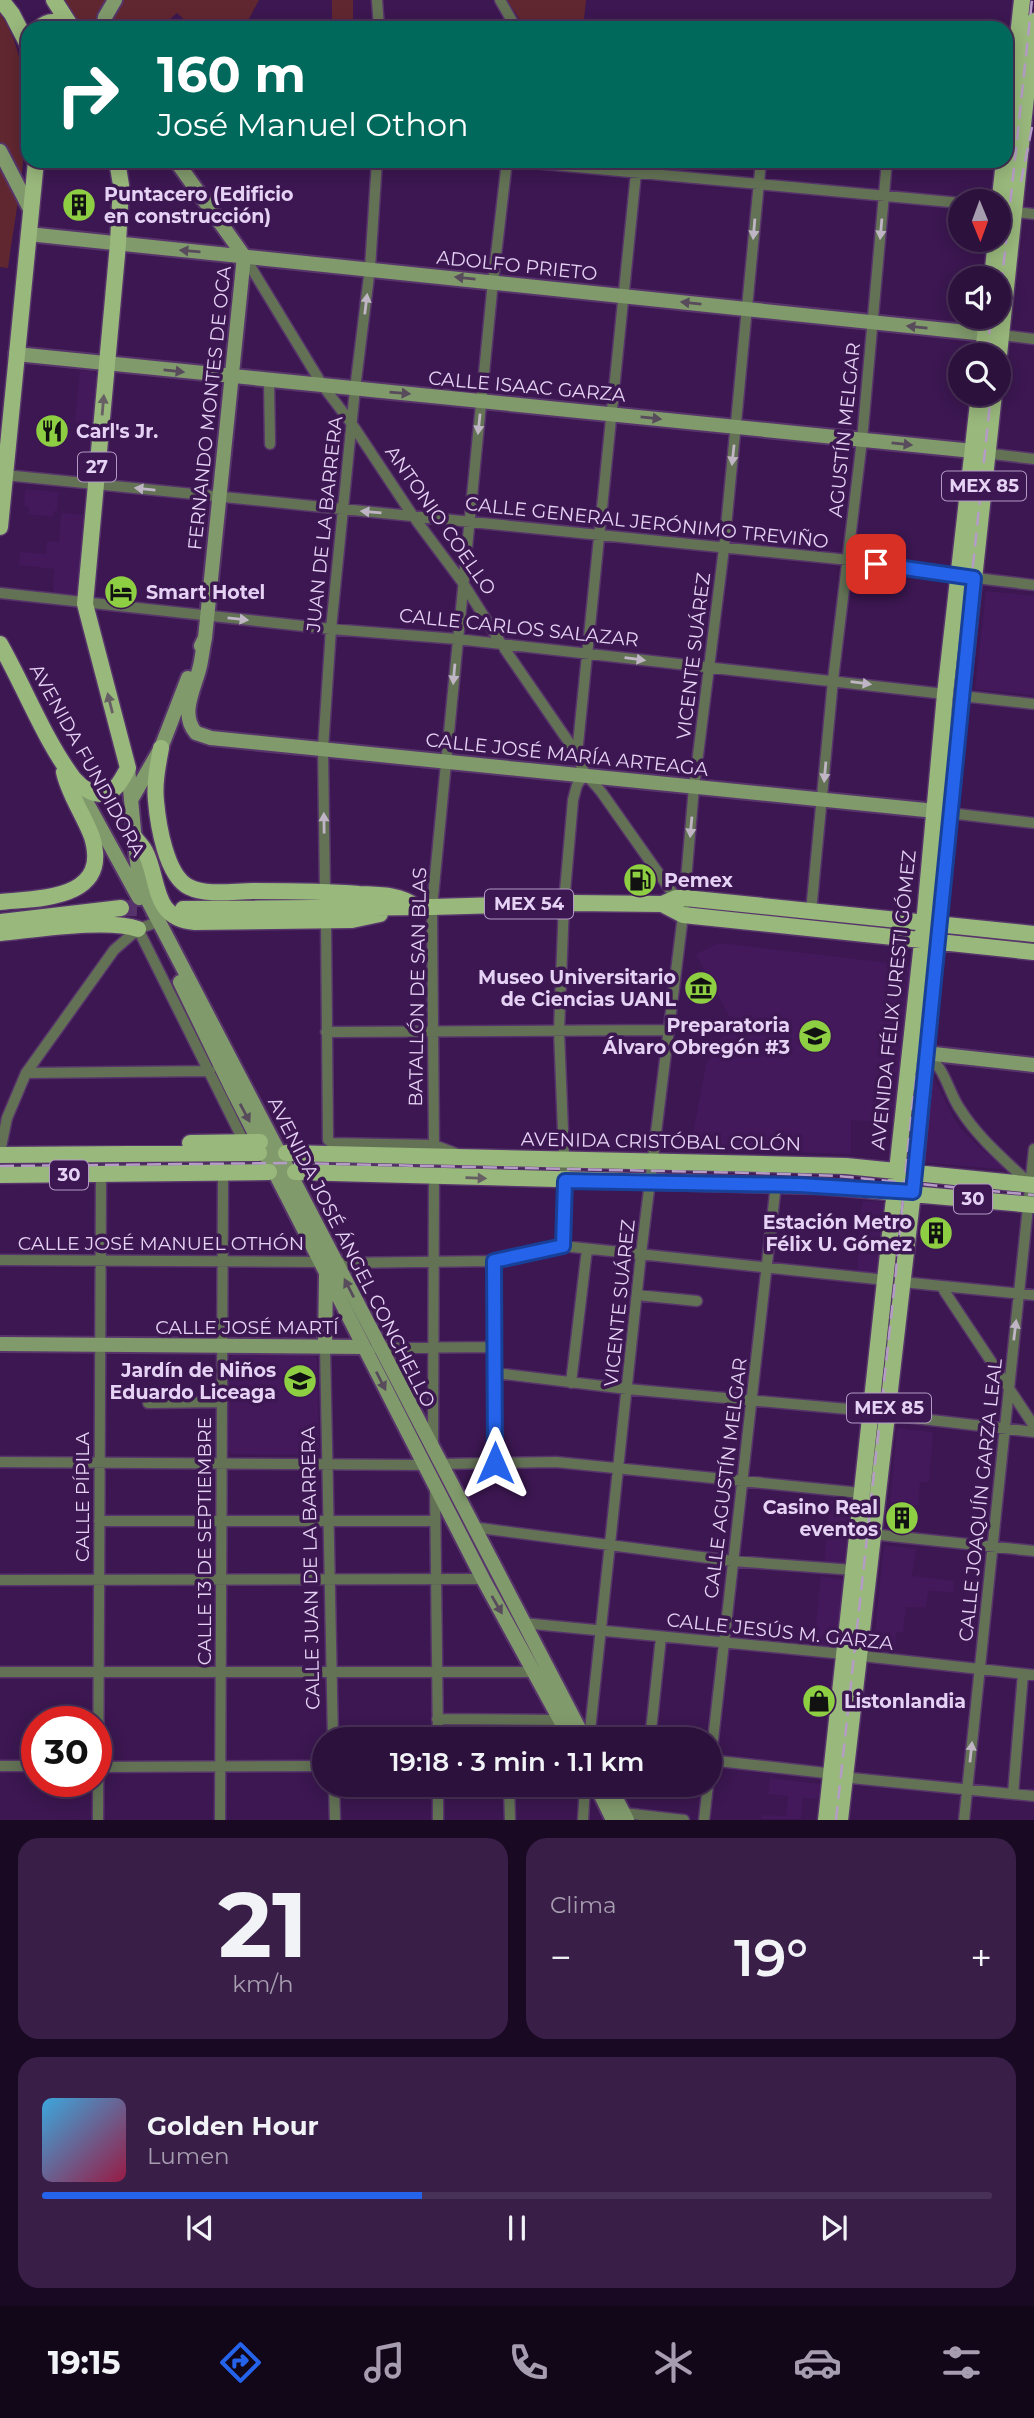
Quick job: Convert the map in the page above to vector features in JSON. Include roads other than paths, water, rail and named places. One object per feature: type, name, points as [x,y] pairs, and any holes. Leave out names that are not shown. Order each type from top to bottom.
[{"type":"main road","points":[[1,0],[21,31]]},
{"type":"main road","points":[[55,0],[68,21]]},
{"type":"main road","points":[[1012,21],[1014,0]]},
{"type":"main road","points":[[1022,0],[1027,55]]},
{"type":"main road","points":[[1013,118],[1034,21]]},
{"type":"main road","points":[[1013,43],[1027,55]]},
{"type":"main road","points":[[1004,266],[1015,212],[1020,92]]},
{"type":"main road","points":[[0,527],[35,168]]},
{"type":"main road","name":"27","points":[[118,168],[121,185],[118,244],[85,604],[128,768]]},
{"type":"main road","points":[[1000,189],[1001,168]]},
{"type":"main road","name":"AVENIDA FÉLIX URESTI GÓMEZ","points":[[979,406],[981,452]]},
{"type":"main road","name":"AVENIDA FÉLIX URESTI GÓMEZ","points":[[840,1819],[841,1751],[837,1721],[851,1654],[865,1533],[888,1415],[915,1171],[925,1054],[930,933],[941,812],[981,452],[991,406]]},
{"type":"main road","name":"AVENIDA FUNDIDORA","points":[[0,644],[75,781]]},
{"type":"main road","name":"AVENIDA FÉLIX URESTI GÓMEZ","points":[[941,812],[937,767],[953,695]]},
{"type":"main road","points":[[161,748],[156,801],[166,853],[181,882],[198,890],[208,891],[325,891],[398,897],[424,907]]},
{"type":"main road","points":[[0,902],[69,893],[88,879],[94,866],[92,839],[66,781],[60,756]]},
{"type":"main road","points":[[75,781],[93,793],[106,793],[115,788],[128,768]]},
{"type":"main road","points":[[135,838],[146,852],[156,891],[171,914],[178,919],[195,922],[326,921],[360,919],[396,908]]},
{"type":"main road","name":"MEX 54","points":[[183,909],[396,908],[564,903],[677,904],[811,912],[1034,952]]},
{"type":"main road","name":"MEX 54","points":[[677,904],[930,933],[1034,934]]},
{"type":"main road","points":[[0,922],[121,908]]},
{"type":"main road","points":[[0,933],[95,925],[145,926]]},
{"type":"main road","name":"AVENIDA FÉLIX URESTI GÓMEZ","points":[[826,1819],[841,1751],[849,1732],[853,1570],[865,1533],[861,1493],[896,1170],[930,933]]},
{"type":"main road","name":"30","points":[[0,1154],[101,1154],[255,1146]]},
{"type":"main road","name":"AVENIDA CRISTÓBAL COLÓN","points":[[286,1153],[846,1166],[1032,1185]]},
{"type":"main road","name":"AVENIDA CRISTÓBAL COLÓN","points":[[0,1175],[101,1175],[139,1172],[776,1184],[913,1192],[1031,1205]]},
{"type":"main road","points":[[101,1175],[129,1178],[223,1178],[284,1175]]},
{"type":"street","points":[[104,21],[115,0]]},
{"type":"street","points":[[377,0],[378,21]]},
{"type":"street","points":[[500,0],[512,21]]},
{"type":"street","points":[[0,150],[31,211]]},
{"type":"street","name":"ANTONIO COELLO","points":[[181,168],[244,256],[323,386],[463,583],[577,754],[584,775],[602,793],[677,904]]},
{"type":"street","name":"JUAN DE LA BARRERA","points":[[325,891],[323,748],[331,629],[370,268],[377,168]]},
{"type":"street","name":"BATALLÓN DE SAN BLAS","points":[[434,1145],[433,1031],[424,907],[446,760],[493,281],[509,168]]},
{"type":"street","points":[[584,168],[948,202]]},
{"type":"street","points":[[577,754],[622,296],[638,168]]},
{"type":"street","name":"VICENTE SUÁREZ","points":[[589,1727],[668,1030],[677,904],[724,548],[760,168]]},
{"type":"street","name":"AGUSTÍN MELGAR","points":[[811,912],[833,680],[862,440],[886,168]]},
{"type":"street","points":[[1015,212],[1034,214]]},
{"type":"street","name":"ADOLFO PRIETO","points":[[28,234],[872,321],[948,325]]},
{"type":"street","name":"FERNANDO MONTES DE OCA","points":[[131,800],[161,748],[205,638],[244,256]]},
{"type":"street","points":[[995,329],[1034,339]]},
{"type":"street","name":"CALLE ISAAC GARZA","points":[[16,354],[611,413],[1034,459]]},
{"type":"street","points":[[269,380],[270,444]]},
{"type":"street","name":"CALLE GENERAL JERÓNIMO TREVIÑO","points":[[5,475],[849,560],[1034,584]]},
{"type":"street","name":"CALLE CARLOS SALAZAR","points":[[0,593],[331,629],[457,639],[1034,704]]},
{"type":"street","name":"CALLE JOSÉ MARÍA ARTEAGA","points":[[205,638],[188,709],[190,724],[196,733],[211,738],[446,760],[1034,823]]},
{"type":"street","name":"AVENIDA JOSÉ ÁNGEL CONCHELLO","points":[[128,768],[138,872],[145,895],[328,1265],[363,1347],[483,1579],[564,1727]]},
{"type":"street","points":[[563,1246],[565,1181],[559,1031],[564,903],[573,800],[577,785],[584,775]]},
{"type":"street","name":"AVENIDA FUNDIDORA","points":[[75,781],[138,896]]},
{"type":"street","name":"AVENIDA JOSÉ ÁNGEL CONCHELLO","points":[[138,896],[145,926],[255,1146],[284,1175]]},
{"type":"street","points":[[326,921],[328,1140],[332,1143],[434,1145],[467,1158]]},
{"type":"street","points":[[0,1154],[7,1118],[26,1073],[114,950],[145,926],[210,1071],[255,1146]]},
{"type":"street","points":[[326,1032],[668,1030]]},
{"type":"street","points":[[925,1054],[1034,1065]]},
{"type":"street","points":[[925,1054],[939,1067],[959,1108],[970,1122],[1032,1185]]},
{"type":"street","points":[[26,1073],[210,1071]]},
{"type":"street","name":"CALLE JOAQUÍN GARZA LEAL","points":[[964,1819],[1004,1430],[1031,1205],[1034,1149]]},
{"type":"street","name":"CALLE PÍPILA","points":[[98,1706],[101,1175]]},
{"type":"street","points":[[0,1462],[424,1465],[433,1450],[433,1176]]},
{"type":"street","name":"CALLE 13 DE SEPTIEMBRE","points":[[220,1819],[223,1178]]},
{"type":"street","name":"CALLE AGUSTÍN MELGAR","points":[[714,1727],[776,1184]]},
{"type":"street","name":"CALLE JOSÉ MANUEL OTHÓN","points":[[0,1260],[101,1259],[328,1265],[494,1261],[563,1246],[886,1280]]},
{"type":"street","points":[[571,1383],[587,1249]]},
{"type":"street","points":[[494,1261],[495,1463]]},
{"type":"street","name":"AVENIDA JOSÉ ÁNGEL CONCHELLO","points":[[328,1265],[380,1348],[472,1527],[580,1727]]},
{"type":"street","name":"CALLE JUAN DE LA BARRERA","points":[[328,1265],[325,1347],[333,1727]]},
{"type":"street","points":[[902,1282],[1034,1295]]},
{"type":"street","points":[[941,1286],[1034,1426]]},
{"type":"street","points":[[637,1295],[697,1301]]},
{"type":"street","name":"CALLE JOSÉ MARTÍ","points":[[0,1344],[494,1347]]},
{"type":"street","points":[[495,1373],[627,1389],[870,1411]]},
{"type":"street","points":[[148,1403],[222,1402]]},
{"type":"street","points":[[888,1415],[1034,1432]]},
{"type":"street","points":[[440,1464],[556,1462],[861,1493]]},
{"type":"street","points":[[435,1486],[437,1727]]},
{"type":"street","points":[[99,1521],[435,1521]]},
{"type":"street","points":[[472,1527],[732,1561],[853,1570]]},
{"type":"street","points":[[865,1533],[1034,1552]]},
{"type":"street","points":[[0,1580],[483,1579]]},
{"type":"street","name":"CALLE JESÚS M. GARZA","points":[[523,1623],[1029,1674]]},
{"type":"street","points":[[651,1727],[660,1637]]},
{"type":"street","points":[[0,1672],[536,1672]]},
{"type":"street","points":[[1013,1794],[1029,1674]]},
{"type":"street","points":[[437,1719],[560,1720]]},
{"type":"street","points":[[821,1819],[831,1731],[837,1721]]},
{"type":"street","points":[[846,1819],[852,1756],[849,1732]]},
{"type":"street","points":[[722,1761],[826,1773]]},
{"type":"street","points":[[0,1766],[21,1766]]},
{"type":"street","points":[[112,1767],[312,1766]]},
{"type":"street","points":[[851,1778],[1034,1796]]},
{"type":"street","name":"CALLE PÍPILA","points":[[98,1797],[98,1819]]},
{"type":"street","points":[[334,1797],[335,1819]]},
{"type":"street","points":[[438,1797],[438,1819]]},
{"type":"street","points":[[509,1797],[510,1819]]},
{"type":"street","points":[[583,1819],[584,1797]]},
{"type":"street","points":[[605,1797],[621,1817]]},
{"type":"street","points":[[614,1797],[621,1817]]},
{"type":"street","points":[[704,1819],[707,1797]]},
{"type":"street","points":[[621,1817],[684,1819]]},
{"type":"tunnel","points":[[121,908],[166,909]]},
{"type":"railway","points":[[1003,266],[1032,0]]},
{"type":"railway","points":[[1021,182],[1032,127]]},
{"type":"railway","points":[[988,343],[990,329]]},
{"type":"railway","points":[[836,1820],[990,406]]},
{"type":"railway","points":[[0,1166],[289,1163],[754,1173],[837,1176],[1034,1195]]},
{"type":"place","name":"Puntacero (Edificio en construcción)","points":[[79,205]]},
{"type":"place","name":"Carl's Jr.","points":[[52,431]]},
{"type":"place","name":"Smart Hotel","points":[[121,592]]},
{"type":"place","name":"Pemex","points":[[640,880]]},
{"type":"place","name":"Museo Universitario de Ciencias UANL","points":[[701,988]]},
{"type":"place","name":"Preparatoria Álvaro Obregón #3","points":[[815,1036]]},
{"type":"place","name":"Estación Metro Félix U. Gómez","points":[[936,1233]]},
{"type":"place","name":"Jardín de Niños Eduardo Liceaga","points":[[300,1381]]},
{"type":"place","name":"Casino Real eventos","points":[[902,1518]]},
{"type":"place","name":"Listonlandia","points":[[819,1701]]}]
